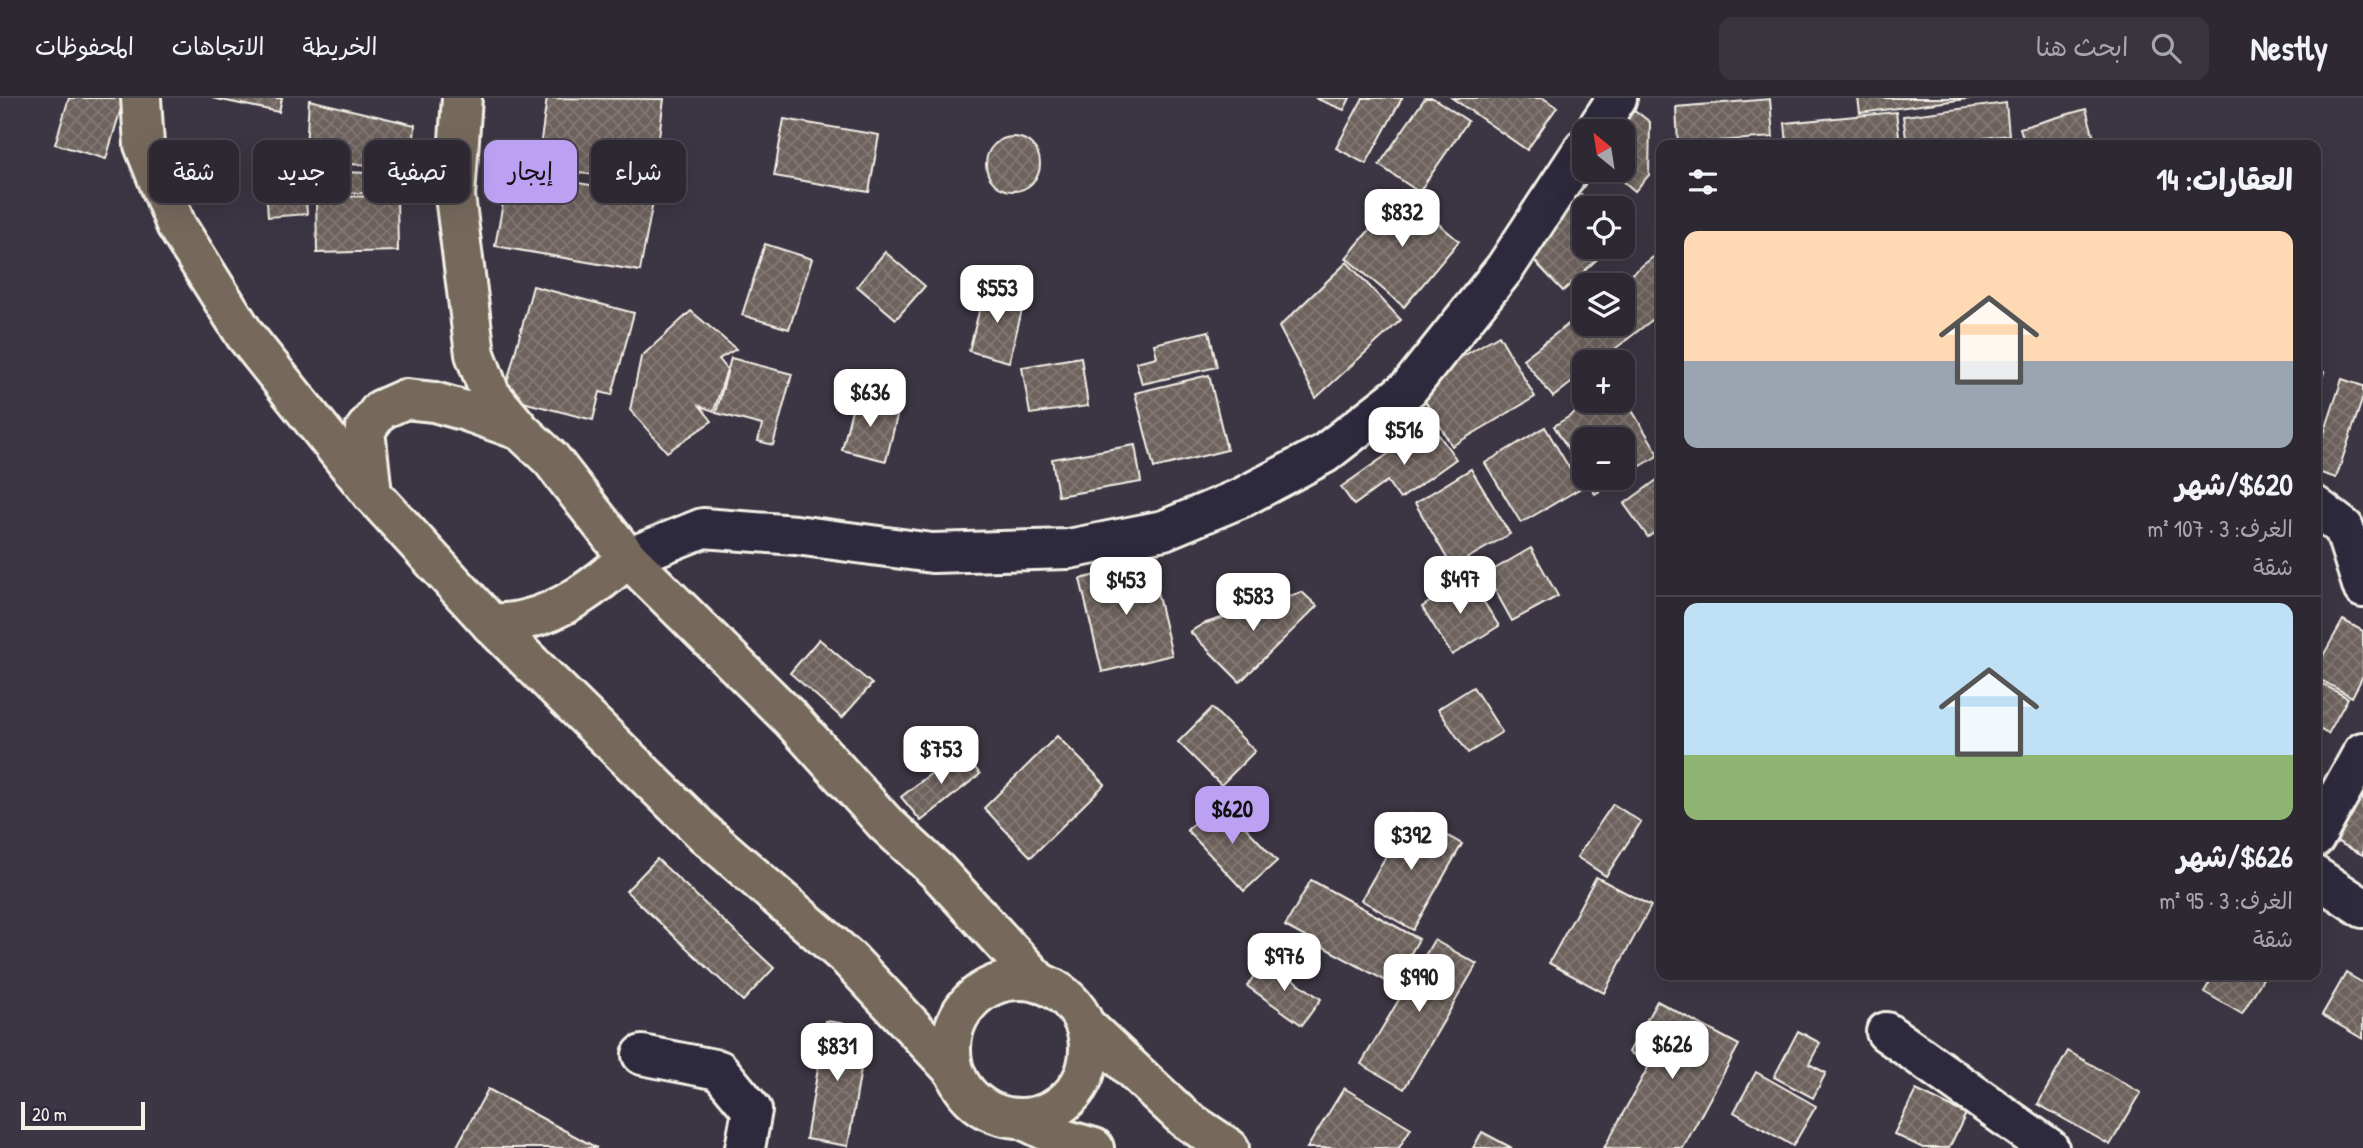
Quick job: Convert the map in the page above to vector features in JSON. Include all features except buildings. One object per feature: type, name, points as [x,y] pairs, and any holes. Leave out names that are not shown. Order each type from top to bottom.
[{"type":"main road","points":[[141,98],[144,145],[176,225],[246,335],[372,494],[491,624],[706,835],[849,959],[954,1071],[964,1090],[979,1105],[998,1115],[1020,1118],[1075,1145]]},
{"type":"main road","points":[[462,98],[455,196],[475,354],[490,394],[521,431],[551,459],[628,558],[791,719],[885,823],[937,871],[1041,983]]},
{"type":"main road","points":[[372,494],[365,430],[380,410],[405,399],[434,402],[521,431]]},
{"type":"main road","points":[[491,624],[525,620],[563,605],[599,583],[628,558]]},
{"type":"main road","points":[[954,1071],[950,1049],[953,1028],[963,1009],[978,993],[998,983],[1019,979],[1041,983],[1060,992],[1076,1007],[1086,1026],[1184,1118],[1229,1148]]},
{"type":"main road","points":[[1020,1118],[1041,1114],[1061,1104],[1076,1088],[1086,1069],[1089,1048],[1086,1026]]},
{"type":"street","points":[[1603,119],[1617,98]]},
{"type":"street","points":[[628,558],[703,527],[932,553],[1069,549],[1164,530],[1243,497],[1324,454],[1409,388],[1505,268],[1572,166]]},
{"type":"street","points":[[2321,511],[2344,528],[2363,588]]},
{"type":"street","points":[[2321,827],[2363,752]]},
{"type":"street","points":[[2321,880],[2363,908]]},
{"type":"street","points":[[1886,1032],[2049,1148]]},
{"type":"street","points":[[642,1055],[719,1070],[752,1110],[745,1148]]}]
